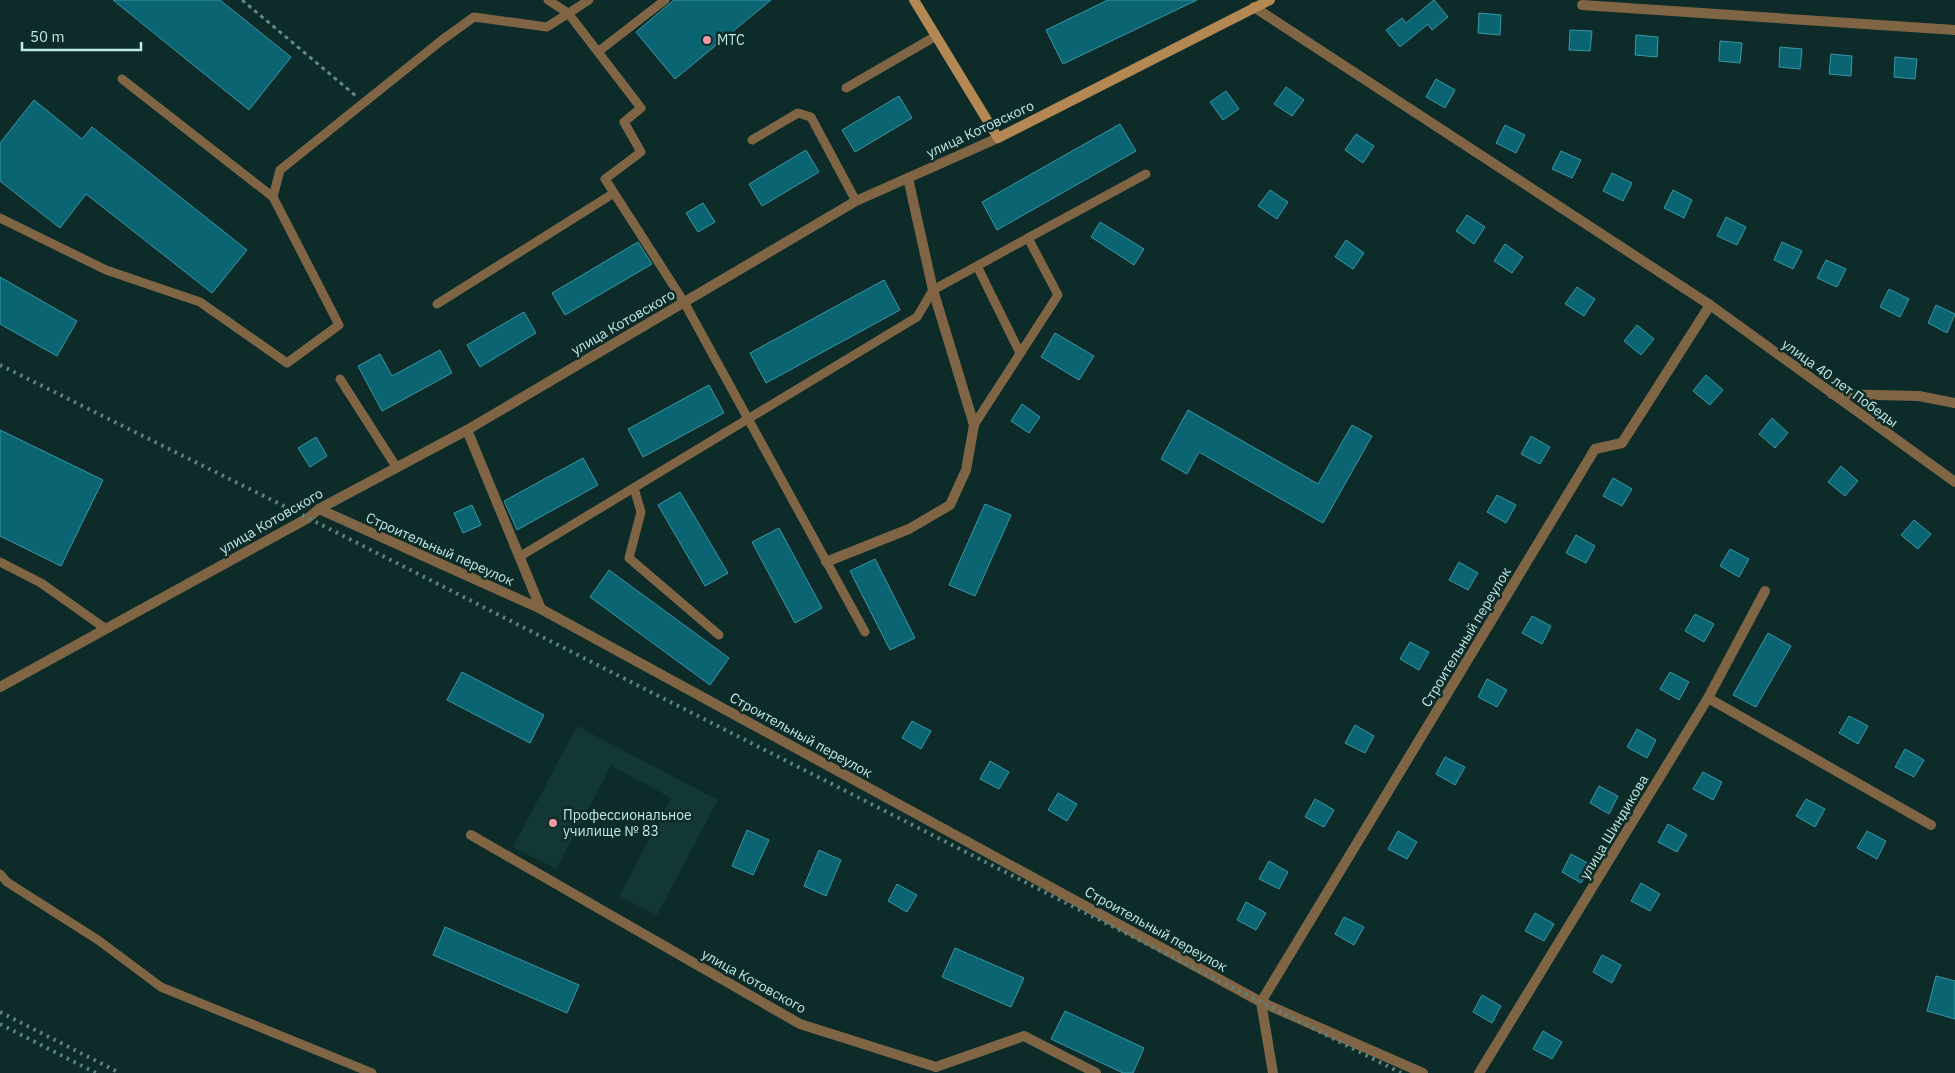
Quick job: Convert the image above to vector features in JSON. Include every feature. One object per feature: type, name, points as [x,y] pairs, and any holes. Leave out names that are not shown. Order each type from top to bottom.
[{"type":"main road","points":[[914,0],[998,138]]},
{"type":"main road","name":"улица Котовского","points":[[998,138],[1270,0]]},
{"type":"street","points":[[1582,5],[1955,30]]},
{"type":"street","name":"улица 40 лет Победы","points":[[1254,7],[1710,305],[1955,482]]},
{"type":"street","name":"улица Котовского","points":[[0,687],[308,518],[319,509],[467,430],[856,202],[998,138]]},
{"type":"street","points":[[826,562],[909,529],[950,505],[966,470],[974,425],[933,290],[908,178]]},
{"type":"street","name":"Строительный переулок","points":[[1261,1002],[1595,449],[1622,442],[1710,305]]},
{"type":"street","points":[[1832,394],[1919,396],[1955,403]]},
{"type":"street","points":[[467,430],[541,609]]},
{"type":"street","name":"Строительный переулок","points":[[319,509],[541,609],[1261,1002],[1423,1073]]},
{"type":"street","name":"улица Шиндикова","points":[[1479,1073],[1708,698],[1765,590]]},
{"type":"street","points":[[1708,698],[1931,825]]},
{"type":"street","name":"улица Котовского","points":[[471,836],[800,1024],[936,1067],[1024,1036],[1096,1073]]},
{"type":"street","points":[[1261,1002],[1273,1073]]},
{"type":"lane","points":[[548,0],[568,13],[641,108],[624,122],[642,152],[605,179],[684,302],[865,632]]},
{"type":"lane","points":[[274,198],[280,170],[442,40],[474,17],[547,27],[590,0]]},
{"type":"lane","points":[[599,51],[665,0]]},
{"type":"lane","points":[[846,88],[936,36]]},
{"type":"lane","points":[[0,218],[106,270],[200,302],[287,363],[339,325],[274,198],[122,79]]},
{"type":"lane","points":[[752,140],[798,113],[810,117],[856,202]]},
{"type":"lane","points":[[520,557],[917,317],[933,290],[1146,174]]},
{"type":"lane","points":[[437,304],[614,193]]},
{"type":"lane","points":[[974,425],[1058,295],[1028,238]]},
{"type":"lane","points":[[977,266],[1020,354]]},
{"type":"lane","points":[[340,379],[397,468]]},
{"type":"lane","points":[[634,488],[641,512],[629,558],[719,635]]},
{"type":"lane","points":[[0,562],[41,582],[106,629]]},
{"type":"lane","points":[[0,874],[7,882],[98,940],[161,987],[372,1073]]},
{"type":"path","points":[[242,0],[364,102]]},
{"type":"shaded area","name":"Профессиональное училище № 83","points":[[577,726],[718,800],[657,915],[619,896],[671,798],[611,766],[556,869],[513,847]]},
{"type":"building","points":[[113,0],[220,0],[291,57],[249,110]]},
{"type":"building","points":[[674,0],[771,0],[675,79],[636,32]]},
{"type":"building","points":[[1108,0],[1197,0],[1063,64],[1046,30]]},
{"type":"building","points":[[1434,0],[1448,17],[1432,30],[1428,24],[1400,47],[1386,30],[1402,18],[1406,23]]},
{"type":"building","points":[[1479,13],[1501,15],[1500,35],[1478,33]]},
{"type":"building","points":[[1570,30],[1592,31],[1590,51],[1569,50]]},
{"type":"building","points":[[1636,35],[1658,37],[1657,57],[1635,55]]},
{"type":"building","points":[[1720,41],[1742,43],[1740,63],[1719,61]]},
{"type":"building","points":[[1780,47],[1802,49],[1800,69],[1779,67]]},
{"type":"building","points":[[1831,54],[1852,56],[1851,76],[1829,74]]},
{"type":"building","points":[[1895,57],[1917,59],[1915,79],[1894,77]]},
{"type":"building","points":[[1436,79],[1455,90],[1445,108],[1426,97]]},
{"type":"building","points":[[1286,87],[1304,100],[1292,116],[1274,104]]},
{"type":"building","points":[[1226,91],[1239,109],[1223,120],[1210,102]]},
{"type":"building","points":[[899,96],[912,118],[855,152],[842,130]]},
{"type":"building","points":[[34,100],[82,139],[92,127],[247,250],[212,293],[86,194],[60,228],[0,181],[0,143]]},
{"type":"building","points":[[1120,124],[1136,151],[997,230],[982,202]]},
{"type":"building","points":[[1505,125],[1525,135],[1516,153],[1496,143]]},
{"type":"building","points":[[1356,134],[1374,146],[1363,163],[1345,150]]},
{"type":"building","points":[[806,150],[819,172],[762,206],[749,184]]},
{"type":"building","points":[[1561,151],[1581,160],[1572,178],[1552,169]]},
{"type":"building","points":[[1612,173],[1632,183],[1623,201],[1603,191]]},
{"type":"building","points":[[1270,190],[1288,202],[1277,219],[1258,206]]},
{"type":"building","points":[[1673,190],[1692,200],[1684,218],[1664,208]]},
{"type":"building","points":[[703,203],[715,222],[698,232],[686,213]]},
{"type":"building","points":[[1467,215],[1485,227],[1474,244],[1456,231]]},
{"type":"building","points":[[1726,217],[1746,227],[1737,245],[1717,236]]},
{"type":"building","points":[[1100,222],[1144,249],[1134,265],[1091,237]]},
{"type":"building","points":[[1346,240],[1364,253],[1353,269],[1335,257]]},
{"type":"building","points":[[638,242],[652,264],[565,315],[552,293]]},
{"type":"building","points":[[1782,242],[1802,251],[1793,269],[1774,260]]},
{"type":"building","points":[[1505,244],[1523,257],[1512,273],[1494,261]]},
{"type":"building","points":[[1826,260],[1846,269],[1837,287],[1817,278]]},
{"type":"building","points":[[0,277],[77,321],[57,356],[0,324]]},
{"type":"building","points":[[884,280],[900,310],[766,383],[750,353]]},
{"type":"building","points":[[1577,287],[1595,299],[1584,316],[1565,304]]},
{"type":"building","points":[[1889,289],[1909,299],[1900,317],[1880,307]]},
{"type":"building","points":[[1936,305],[1955,314],[1947,333],[1928,323]]},
{"type":"building","points":[[524,312],[536,333],[480,367],[467,345]]},
{"type":"building","points":[[1637,325],[1654,339],[1641,355],[1624,341]]},
{"type":"building","points":[[1055,333],[1094,356],[1079,380],[1041,357]]},
{"type":"building","points":[[440,350],[452,373],[382,411],[358,366],[380,354],[392,376]]},
{"type":"building","points":[[1706,375],[1723,390],[1710,405],[1693,391]]},
{"type":"building","points":[[709,385],[724,413],[643,457],[628,429]]},
{"type":"building","points":[[1022,404],[1040,417],[1029,433],[1011,421]]},
{"type":"building","points":[[1188,410],[1318,484],[1352,425],[1372,436],[1323,523],[1199,452],[1187,474],[1161,459]]},
{"type":"building","points":[[1772,418],[1788,433],[1775,448],[1759,434]]},
{"type":"building","points":[[0,430],[103,480],[61,566],[0,536]]},
{"type":"building","points":[[1531,436],[1550,447],[1540,464],[1521,454]]},
{"type":"building","points":[[316,437],[327,456],[310,467],[298,448]]},
{"type":"building","points":[[583,458],[598,485],[517,530],[504,501]]},
{"type":"building","points":[[1841,466],[1858,481],[1845,496],[1828,482]]},
{"type":"building","points":[[1613,478],[1632,489],[1622,506],[1603,496]]},
{"type":"building","points":[[680,492],[728,573],[705,586],[658,505]]},
{"type":"building","points":[[1497,495],[1516,505],[1506,523],[1487,512]]},
{"type":"building","points":[[985,504],[1011,515],[975,596],[949,585]]},
{"type":"building","points":[[472,505],[481,525],[463,533],[454,513]]},
{"type":"building","points":[[1914,520],[1931,534],[1918,549],[1901,535]]},
{"type":"building","points":[[779,528],[822,608],[795,623],[752,542]]},
{"type":"building","points":[[1576,535],[1595,546],[1586,563],[1566,553]]},
{"type":"building","points":[[1730,549],[1749,559],[1739,577],[1720,566]]},
{"type":"building","points":[[875,559],[915,638],[890,650],[850,571]]},
{"type":"building","points":[[1459,562],[1478,573],[1468,590],[1449,580]]},
{"type":"building","points":[[609,570],[729,658],[710,685],[590,597]]},
{"type":"building","points":[[1695,614],[1714,624],[1704,642],[1685,631]]},
{"type":"building","points":[[1532,616],[1551,626],[1542,644],[1522,633]]},
{"type":"building","points":[[1768,633],[1791,646],[1756,707],[1733,695]]},
{"type":"building","points":[[1410,642],[1429,652],[1419,670],[1400,659]]},
{"type":"building","points":[[462,672],[544,715],[530,743],[447,700]]},
{"type":"building","points":[[1670,672],[1689,682],[1679,700],[1660,689]]},
{"type":"building","points":[[1487,679],[1507,690],[1497,707],[1478,697]]},
{"type":"building","points":[[1849,716],[1868,726],[1858,744],[1839,733]]},
{"type":"building","points":[[912,721],[931,731],[921,749],[902,738]]},
{"type":"building","points":[[1355,725],[1374,736],[1365,753],[1345,743]]},
{"type":"building","points":[[1637,729],[1656,740],[1647,758],[1627,747]]},
{"type":"building","points":[[1905,749],[1924,760],[1914,777],[1895,767]]},
{"type":"building","points":[[1445,757],[1465,767],[1455,785],[1436,774]]},
{"type":"building","points":[[990,761],[1009,772],[999,789],[980,779]]},
{"type":"building","points":[[1703,772],[1722,782],[1713,800],[1693,789]]},
{"type":"building","points":[[1599,786],[1618,796],[1609,814],[1590,803]]},
{"type":"building","points":[[1058,793],[1077,804],[1067,821],[1048,810]]},
{"type":"building","points":[[1315,799],[1334,810],[1324,827],[1305,817]]},
{"type":"building","points":[[1806,799],[1825,809],[1815,827],[1796,816]]},
{"type":"building","points":[[1668,824],[1687,835],[1677,852],[1658,842]]},
{"type":"building","points":[[747,830],[769,840],[753,875],[732,866]]},
{"type":"building","points":[[1398,831],[1417,842],[1407,859],[1388,849]]},
{"type":"building","points":[[1867,831],[1886,841],[1877,859],[1857,848]]},
{"type":"building","points":[[819,850],[841,860],[826,896],[804,886]]},
{"type":"building","points":[[1571,854],[1591,865],[1581,883],[1562,872]]},
{"type":"building","points":[[1269,861],[1288,872],[1279,889],[1259,879]]},
{"type":"building","points":[[1641,883],[1660,894],[1650,911],[1631,901]]},
{"type":"building","points":[[897,884],[917,895],[907,912],[888,901]]},
{"type":"building","points":[[1246,902],[1266,913],[1256,930],[1237,920]]},
{"type":"building","points":[[1535,913],[1554,924],[1544,941],[1525,931]]},
{"type":"building","points":[[1344,917],[1364,927],[1354,945],[1335,934]]},
{"type":"building","points":[[445,927],[579,985],[567,1013],[433,955]]},
{"type":"building","points":[[955,948],[1024,978],[1011,1007],[942,977]]},
{"type":"building","points":[[1602,955],[1621,965],[1612,983],[1593,972]]},
{"type":"building","points":[[1936,976],[1955,981],[1955,1019],[1927,1011]]},
{"type":"building","points":[[1482,995],[1501,1006],[1492,1023],[1473,1012]]},
{"type":"building","points":[[1065,1011],[1144,1048],[1133,1073],[1123,1073],[1051,1039]]},
{"type":"building","points":[[1543,1031],[1562,1042],[1552,1059],[1533,1049]]},
{"type":"railway","points":[[0,365],[308,518],[1401,1073]]},
{"type":"railway","points":[[0,1012],[120,1073]]},
{"type":"railway","points":[[0,1024],[96,1073]]},
{"type":"place","name":"МТС","points":[[707,40]]},
{"type":"place","name":"Профессиональное училище № 83","points":[[553,823]]}]
